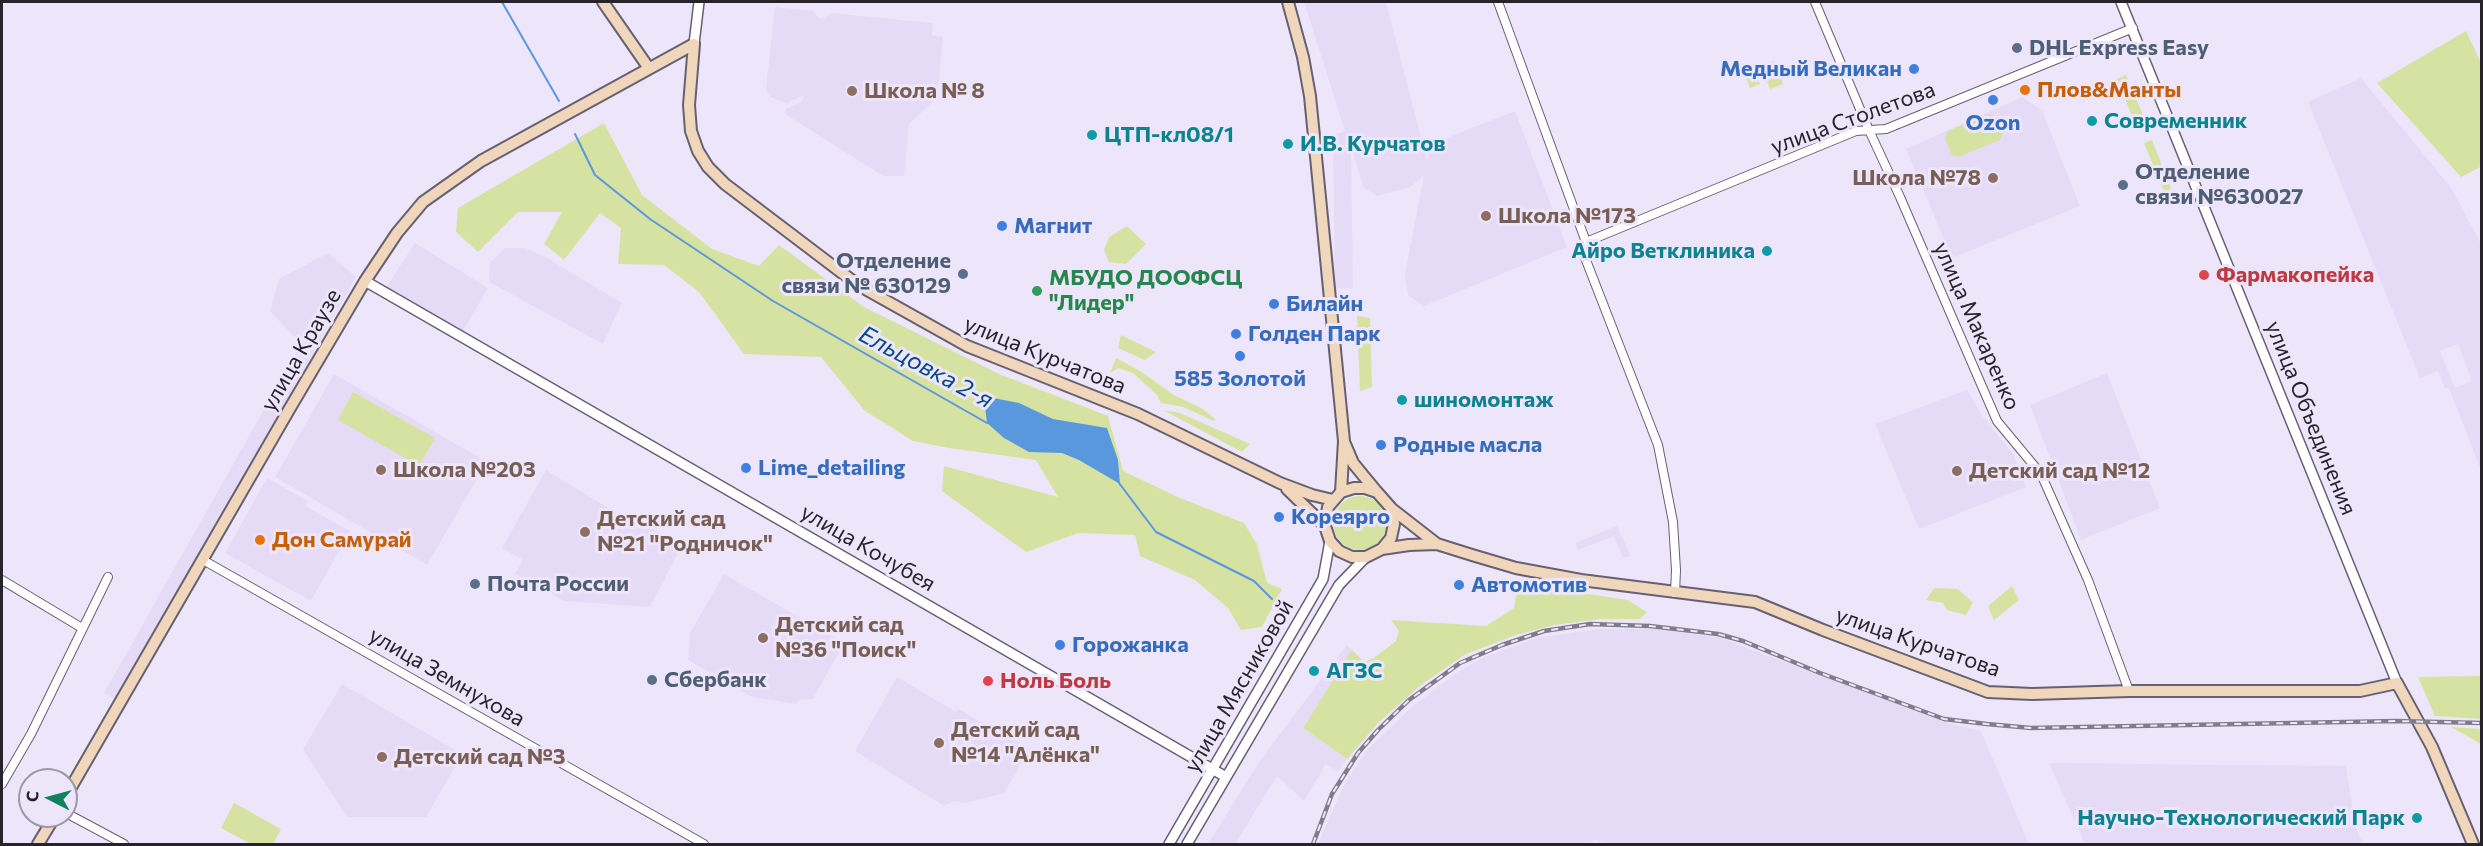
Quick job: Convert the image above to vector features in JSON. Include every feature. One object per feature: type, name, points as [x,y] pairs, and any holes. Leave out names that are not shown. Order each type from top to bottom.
[{"type":"main road","points":[[603,2],[648,67]]},
{"type":"main road","points":[[1288,2],[1304,57],[1310,96],[1344,441],[1337,496],[1325,516],[1325,526],[1330,541],[1339,551],[1352,557],[1366,557],[1382,549],[1391,538],[1394,524],[1392,509],[1353,463],[1344,441]]},
{"type":"main road","name":"улица Краузе","points":[[78,775],[365,281],[397,233],[423,202],[481,161],[648,67],[694,44]]},
{"type":"main road","name":"улица Курчатова","points":[[694,44],[689,105],[691,131],[698,151],[708,167],[725,184],[799,242],[858,285],[967,346],[1138,414],[1280,483]]},
{"type":"main road","points":[[1280,483],[1312,495],[1337,496],[1354,488],[1365,488],[1377,492]]},
{"type":"main road","points":[[1280,483],[1325,526]]},
{"type":"main road","name":"улица Курчатова","points":[[1392,509],[1437,544]]},
{"type":"main road","name":"улица Курчатова","points":[[1382,549],[1437,544],[1516,568],[1581,580],[1755,602],[1988,692],[2032,694],[2129,691],[2360,690],[2397,683]]},
{"type":"main road","name":"улица Объединения","points":[[2397,683],[2432,747],[2473,844]]},
{"type":"main road","points":[[38,844],[48,828]]},
{"type":"street","points":[[694,44],[699,2]]},
{"type":"street","points":[[1498,2],[1586,242],[1584,255],[1658,445],[1673,522],[1675,593]]},
{"type":"street","name":"улица Макаренко","points":[[1815,2],[1997,421],[2041,474],[2088,580],[2129,691]]},
{"type":"street","name":"улица Объединения","points":[[2121,2],[2397,683]]},
{"type":"street","name":"улица Столетова","points":[[1586,242],[1846,135],[1868,128],[1886,129],[2133,28]]},
{"type":"street","name":"улица Кочубея","points":[[365,281],[1226,777]]},
{"type":"street","name":"улица Мясниковой","points":[[1168,844],[1214,770],[1323,579],[1330,541]]},
{"type":"street","name":"улица Мясниковой","points":[[1187,844],[1339,585],[1366,557]]},
{"type":"street","name":"улица Земнухова","points":[[203,560],[704,844]]},
{"type":"street","points":[[2,784],[31,734],[108,577]]},
{"type":"street","points":[[2,580],[82,628]]},
{"type":"street","points":[[78,819],[124,844]]},
{"type":"shaded area","points":[[1304,2],[1386,2],[1427,161],[1431,144],[1515,111],[1567,247],[1424,306],[1408,295],[1405,273],[1424,176],[1410,187],[1377,196],[1364,188],[1351,148],[1353,288],[1335,289],[1333,135],[1345,131]]},
{"type":"shaded area","name":"Школа № 8","points":[[775,7],[813,11],[819,18],[824,18],[831,13],[933,23],[932,35],[943,37],[937,98],[909,124],[904,176],[883,176],[785,114],[785,109],[801,102],[804,98],[802,96],[787,103],[770,97],[766,89]]},
{"type":"shaded area","points":[[2361,78],[2452,189],[2481,244],[2481,470],[2449,388],[2445,388],[2438,371],[2420,378],[2308,102]],"holes":[[[2458,344],[2472,381],[2455,388],[2440,351]]]},
{"type":"shaded area","name":"Школа №78","points":[[2022,97],[2042,110],[2080,206],[1952,258],[1906,149]]},
{"type":"shaded area","points":[[415,243],[488,288],[462,333],[385,289]]},
{"type":"shaded area","points":[[505,248],[525,248],[547,258],[622,303],[603,344],[489,282],[490,262]]},
{"type":"shaded area","points":[[328,253],[356,277],[116,700],[104,693],[301,344],[270,311],[279,279]]},
{"type":"shaded area","points":[[2107,373],[2160,508],[2081,540],[2030,405]]},
{"type":"shaded area","name":"Школа №203","points":[[334,374],[487,462],[427,565],[275,477]]},
{"type":"shaded area","name":"Детский сад №12","points":[[1967,390],[1983,417],[2014,455],[2026,487],[1919,529],[1875,424]]},
{"type":"shaded area","name":"Детский сад №21 \"Родничок\"","points":[[546,470],[628,520],[632,516],[682,546],[650,607],[564,601],[515,574],[523,560],[502,548]]},
{"type":"shaded area","points":[[267,478],[308,501],[305,506],[350,531],[311,601],[225,553]]},
{"type":"shaded area","points":[[1617,526],[1631,556],[1623,558],[1614,536],[1578,550],[1575,543]]},
{"type":"shaded area","name":"Детский сад №36 \"Поиск\"","points":[[724,574],[844,643],[813,699],[800,700],[795,704],[752,697],[688,660],[690,633]]},
{"type":"shaded area","points":[[1599,629],[1654,629],[1718,637],[1947,723],[1981,731],[2029,844],[1608,844],[1594,840],[1589,844],[1318,844],[1343,787],[1366,751],[1413,706],[1455,674],[1482,658],[1536,638]]},
{"type":"shaded area","points":[[1347,645],[1352,650],[1303,728],[1347,759],[1337,772],[1326,764],[1304,801],[1277,776],[1235,844],[1208,844],[1261,759]]},
{"type":"shaded area","name":"Детский сад №14 \"Алёнка\"","points":[[897,677],[956,712],[958,709],[1030,749],[1004,793],[965,803],[954,801],[944,806],[855,751]]},
{"type":"shaded area","name":"Детский сад №3","points":[[342,684],[455,750],[456,765],[426,817],[347,817],[303,749]]},
{"type":"shaded area","points":[[2049,763],[2346,766],[2355,825],[2363,844],[2085,844]]},
{"type":"green space","points":[[2466,31],[2481,63],[2482,166],[2461,177],[2377,83]]},
{"type":"green space","points":[[1774,61],[1783,84],[1770,89],[1760,66]]},
{"type":"green space","points":[[1752,63],[1760,84],[1750,88],[1742,67]]},
{"type":"green space","points":[[2126,75],[2148,127],[2138,131],[2117,79]]},
{"type":"green space","points":[[1989,114],[1996,118],[2003,133],[2000,140],[1958,157],[1952,155],[1945,139],[1948,131]]},
{"type":"green space","points":[[604,123],[642,195],[712,249],[759,266],[779,245],[864,307],[999,374],[1108,416],[1123,471],[1180,498],[1244,523],[1257,544],[1267,583],[1282,589],[1262,627],[1241,630],[1228,608],[1195,580],[1140,556],[1135,535],[1078,533],[1026,552],[942,491],[944,466],[1058,497],[1036,460],[913,441],[864,410],[821,357],[744,354],[699,292],[664,265],[618,264],[621,228],[600,213],[564,260],[544,244],[562,212],[518,212],[478,252],[456,232],[458,208]]},
{"type":"green space","points":[[2152,140],[2171,189],[2164,191],[2144,143]]},
{"type":"green space","points":[[1127,226],[1146,244],[1126,264],[1109,262],[1104,250],[1109,237]]},
{"type":"green space","points":[[1357,316],[1370,318],[1372,387],[1360,391]]},
{"type":"green space","points":[[1121,335],[1156,352],[1145,360],[1118,348]]},
{"type":"green space","points":[[1116,358],[1140,371],[1174,395],[1203,409],[1215,419],[1214,421],[1183,407],[1161,403],[1157,395],[1133,373],[1118,368],[1110,373]]},
{"type":"green space","points":[[353,392],[435,438],[419,466],[338,420]]},
{"type":"green space","points":[[1163,410],[1180,413],[1250,444],[1242,452]]},
{"type":"green space","points":[[1355,496],[1365,496],[1375,500],[1383,508],[1387,523],[1383,538],[1375,546],[1365,550],[1355,550],[1345,546],[1337,538],[1333,528],[1333,518],[1337,508],[1345,500]]},
{"type":"green space","points":[[1522,584],[1628,600],[1647,612],[1640,619],[1600,619],[1555,625],[1516,635],[1466,654],[1421,685],[1379,722],[1347,759],[1303,728],[1352,650],[1364,662],[1374,658],[1396,641],[1399,631],[1391,620],[1486,626],[1514,608],[1517,591]]},
{"type":"green space","points":[[2012,586],[2019,600],[1994,620],[1988,606]]},
{"type":"green space","points":[[1934,588],[1958,589],[1973,603],[1966,615],[1947,610],[1943,603],[1926,600]]},
{"type":"green space","points":[[2481,676],[2481,719],[2435,716],[2418,677]]},
{"type":"green space","points":[[2451,727],[2481,729],[2481,744]]},
{"type":"green space","points":[[234,803],[281,829],[273,844],[251,844],[221,828]]},
{"type":"water","points":[[988,397],[1019,403],[1053,419],[1107,428],[1118,460],[1120,484],[1079,460],[1062,453],[1029,452],[1004,438],[987,423],[985,407]]},
{"type":"waterway","name":"Ельцовка 2-я","points":[[502,2],[559,101]]},
{"type":"waterway","name":"Ельцовка 2-я","points":[[575,134],[595,175],[650,219],[773,301],[987,423],[991,422]]},
{"type":"waterway","name":"Ельцовка 2-я","points":[[1119,483],[1156,532],[1254,581],[1272,599]]},
{"type":"railway","points":[[1313,844],[1332,794],[1358,753],[1409,700],[1460,663],[1502,645],[1544,631],[1590,624],[1650,626],[1718,634],[1743,641],[1820,673],[1944,719],[1987,724],[2031,728],[2396,721],[2482,723]]},
{"type":"place","name":"DHL Express Easy","points":[[2017,48]]},
{"type":"place","name":"Медный Великан","points":[[1914,69]]},
{"type":"place","name":"Плов&Манты","points":[[2025,90]]},
{"type":"place","name":"Школа № 8","points":[[852,91]]},
{"type":"place","name":"Ozon","points":[[1993,100]]},
{"type":"place","name":"Современник","points":[[2092,121]]},
{"type":"place","name":"ЦТП-кл08/1","points":[[1092,135]]},
{"type":"place","name":"И.В. Курчатов","points":[[1288,144]]},
{"type":"place","name":"Школа №78","points":[[1993,178]]},
{"type":"place","name":"Отделение связи №630027","points":[[2123,185]]},
{"type":"place","name":"Школа №173","points":[[1486,216]]},
{"type":"place","name":"Магнит","points":[[1002,226]]},
{"type":"place","name":"Айро Ветклиника","points":[[1767,251]]},
{"type":"place","name":"Отделение связи № 630129","points":[[963,274]]},
{"type":"place","name":"Фармакопейка","points":[[2204,275]]},
{"type":"place","name":"МБУДО ДООФСЦ \"Лидер\"","points":[[1037,291]]},
{"type":"place","name":"Билайн","points":[[1274,304]]},
{"type":"place","name":"Голден Парк","points":[[1236,334]]},
{"type":"place","name":"585 Золотой","points":[[1240,356]]},
{"type":"place","name":"шиномонтаж","points":[[1402,400]]},
{"type":"place","name":"Родные масла","points":[[1381,445]]},
{"type":"place","name":"Lime_detailing","points":[[746,468]]},
{"type":"place","name":"Школа №203","points":[[381,470]]},
{"type":"place","name":"Детский сад №12","points":[[1957,471]]},
{"type":"place","name":"Кореяpro","points":[[1279,517]]},
{"type":"place","name":"Детский сад №21 \"Родничок\"","points":[[585,532]]},
{"type":"place","name":"Дон Самурай","points":[[260,540]]},
{"type":"place","name":"Почта России","points":[[475,584]]},
{"type":"place","name":"Автомотив","points":[[1459,585]]},
{"type":"place","name":"Детский сад №36 \"Поиск\"","points":[[763,638]]},
{"type":"place","name":"Горожанка","points":[[1060,645]]},
{"type":"place","name":"АГЗС","points":[[1314,671]]},
{"type":"place","name":"Сбербанк","points":[[652,680]]},
{"type":"place","name":"Ноль Боль","points":[[988,681]]},
{"type":"place","name":"Детский сад №14 \"Алёнка\"","points":[[939,743]]},
{"type":"place","name":"Детский сад №3","points":[[382,757]]},
{"type":"place","name":"Научно-Технологический Парк","points":[[2417,818]]}]
